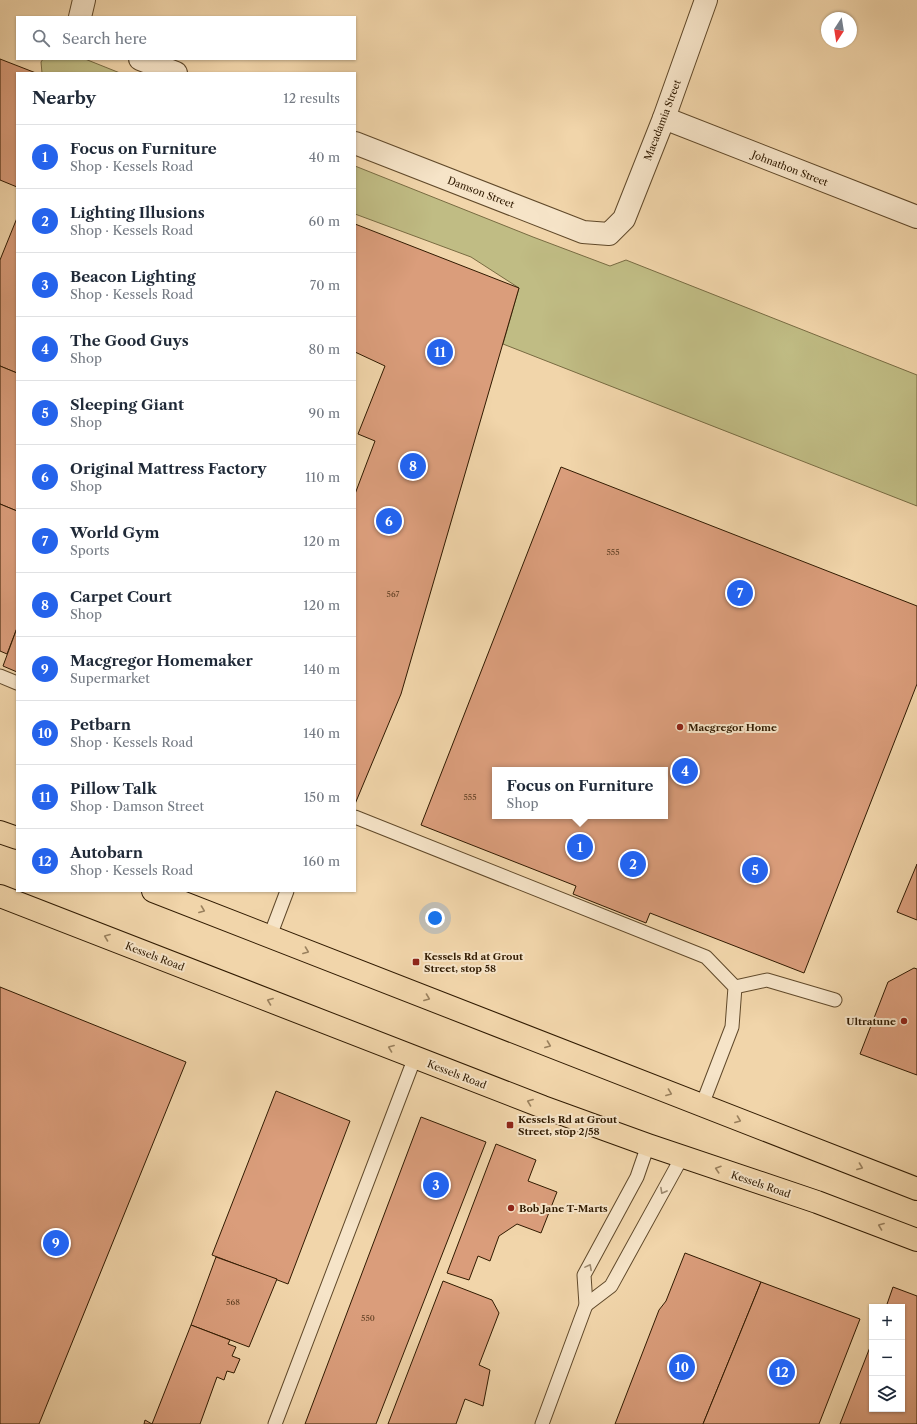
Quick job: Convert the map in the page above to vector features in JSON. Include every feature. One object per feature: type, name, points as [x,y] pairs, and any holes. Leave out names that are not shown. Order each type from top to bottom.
[{"type":"highway","points":[[0,832],[16,838]]},
{"type":"highway","points":[[156,892],[917,1189]]},
{"type":"highway","name":"Kessels Road","points":[[0,896],[543,1107],[682,1157],[817,1202],[917,1240]]},
{"type":"street","points":[[80,16],[84,0]]},
{"type":"street","name":"Macadamia Street","points":[[609,234],[624,219],[664,118],[706,0]]},
{"type":"street","points":[[143,60],[173,72]]},
{"type":"street","name":"Johnathon Street","points":[[664,118],[917,218]]},
{"type":"street","name":"Damson Street","points":[[356,143],[583,232],[609,234]]},
{"type":"lane","points":[[0,676],[16,683]]},
{"type":"lane","points":[[356,817],[706,957],[735,987],[732,1027],[702,1105]]},
{"type":"lane","points":[[270,936],[287,892]]},
{"type":"lane","points":[[735,987],[767,980],[835,1000]]},
{"type":"lane","points":[[275,1424],[415,1057]]},
{"type":"lane","points":[[542,1424],[586,1305],[584,1275],[637,1177],[648,1145]]},
{"type":"lane","points":[[586,1305],[610,1286],[682,1157]]},
{"type":"shaded area","points":[[42,60],[88,60],[118,72],[42,72],[41,62]]},
{"type":"shaded area","points":[[356,166],[610,266],[626,260],[917,375],[917,506],[503,344],[519,288],[471,257],[356,214]]},
{"type":"building","points":[[0,59],[33,72],[16,72],[16,187],[0,180]]},
{"type":"building","points":[[16,220],[16,373],[0,366],[0,260]]},
{"type":"building","points":[[356,224],[519,288],[401,694],[356,802],[356,491],[375,441],[358,434],[385,366],[356,352]]},
{"type":"building","points":[[0,366],[16,373],[16,511],[0,504]]},
{"type":"building","name":"Macgregor Home","points":[[561,467],[917,606],[917,684],[804,973],[650,913],[646,923],[573,894],[576,886],[421,825]]},
{"type":"building","points":[[0,504],[16,511],[16,631],[7,654],[0,651]]},
{"type":"building","points":[[16,631],[16,672],[3,666]]},
{"type":"building","points":[[917,864],[917,920],[897,912]]},
{"type":"building","points":[[914,968],[917,969],[917,1075],[860,1054],[888,982]]},
{"type":"building","points":[[0,987],[186,1062],[39,1424],[0,1424]]},
{"type":"building","points":[[276,1091],[350,1121],[288,1284],[212,1255]]},
{"type":"building","points":[[421,1117],[486,1142],[376,1424],[305,1424]]},
{"type":"building","name":"Bob Jane T-Marts","points":[[496,1144],[536,1160],[528,1181],[557,1192],[541,1233],[517,1224],[499,1236],[490,1261],[478,1256],[469,1280],[447,1273]]},
{"type":"building","points":[[685,1253],[761,1282],[703,1424],[615,1424],[659,1310],[666,1301]]},
{"type":"building","points":[[216,1257],[277,1279],[249,1347],[191,1325]]},
{"type":"building","points":[[443,1281],[492,1300],[499,1313],[479,1365],[490,1370],[483,1406],[465,1399],[456,1424],[388,1424]]},
{"type":"building","points":[[761,1282],[860,1319],[819,1424],[703,1424]]},
{"type":"building","points":[[893,1287],[917,1296],[917,1424],[840,1424],[869,1350],[869,1412],[905,1412],[905,1304],[887,1304]]},
{"type":"building","points":[[191,1325],[230,1340],[228,1344],[236,1347],[232,1356],[240,1359],[234,1373],[227,1371],[224,1380],[217,1377],[200,1424],[152,1424]]},
{"type":"building","points":[[145,1420],[152,1424],[144,1424]]},
{"type":"place","name":"Pillow Talk","points":[[440,352]]},
{"type":"place","name":"Carpet Court","points":[[413,466]]},
{"type":"place","name":"Original Mattress Factory","points":[[389,521]]},
{"type":"place","name":"World Gym","points":[[740,593]]},
{"type":"place","name":"Macgregor Home","points":[[680,727]]},
{"type":"place","name":"The Good Guys","points":[[685,771]]},
{"type":"place","name":"Focus on Furniture","points":[[580,847]]},
{"type":"place","name":"Lighting Illusions","points":[[633,864]]},
{"type":"place","name":"Sleeping Giant","points":[[755,870]]},
{"type":"place","name":"Kessels Rd at Grout Street, stop 58","points":[[416,962]]},
{"type":"place","name":"Ultratune","points":[[904,1021]]},
{"type":"place","name":"Kessels Rd at Grout Street, stop 2/58","points":[[510,1125]]},
{"type":"place","name":"Beacon Lighting","points":[[436,1185]]},
{"type":"place","name":"Bob Jane T-Marts","points":[[511,1208]]},
{"type":"place","name":"Macgregor Homemaker","points":[[56,1243]]},
{"type":"place","name":"Petbarn","points":[[682,1367]]},
{"type":"place","name":"Autobarn","points":[[782,1372]]}]
